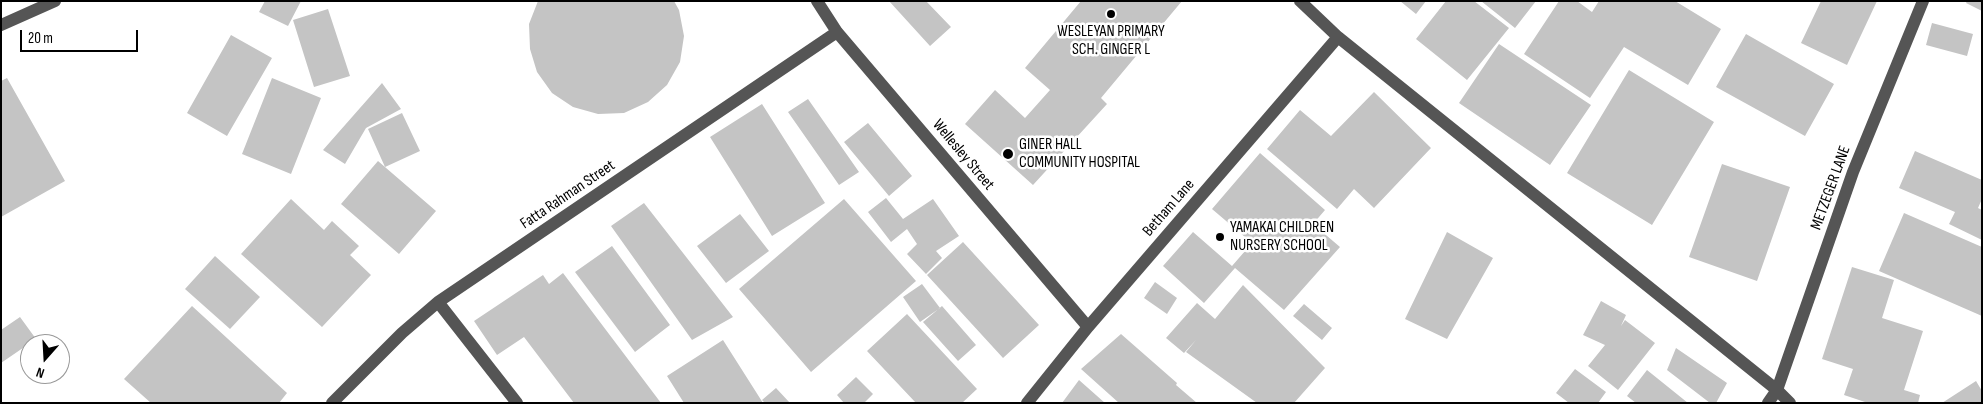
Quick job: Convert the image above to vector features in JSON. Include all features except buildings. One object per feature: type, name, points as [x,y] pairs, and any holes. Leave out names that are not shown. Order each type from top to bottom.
[{"type":"street","points":[[1,25],[55,1]]},
{"type":"street","name":"Wellesley Street","points":[[817,1],[837,32],[1088,327]]},
{"type":"street","points":[[1300,1],[1338,37],[1777,390],[1790,403]]},
{"type":"street","name":"METZEGER LANE","points":[[1768,403],[1777,390],[1853,172],[1923,1]]},
{"type":"street","name":"Fatta Rahman Street","points":[[332,403],[402,333],[438,302],[837,32]]},
{"type":"street","name":"Betham Lane","points":[[1027,403],[1088,327],[1338,37]]},
{"type":"street","points":[[438,302],[517,403]]},
{"type":"place","name":"WESLEYAN PRIMARY SCH. GINGER L","points":[[1111,14]]},
{"type":"place","name":"GINER HALL COMMUNITY HOSPITAL","points":[[1008,154]]},
{"type":"place","name":"YAMAKAI CHILDREN NURSERY SCHOOL","points":[[1220,237]]}]
